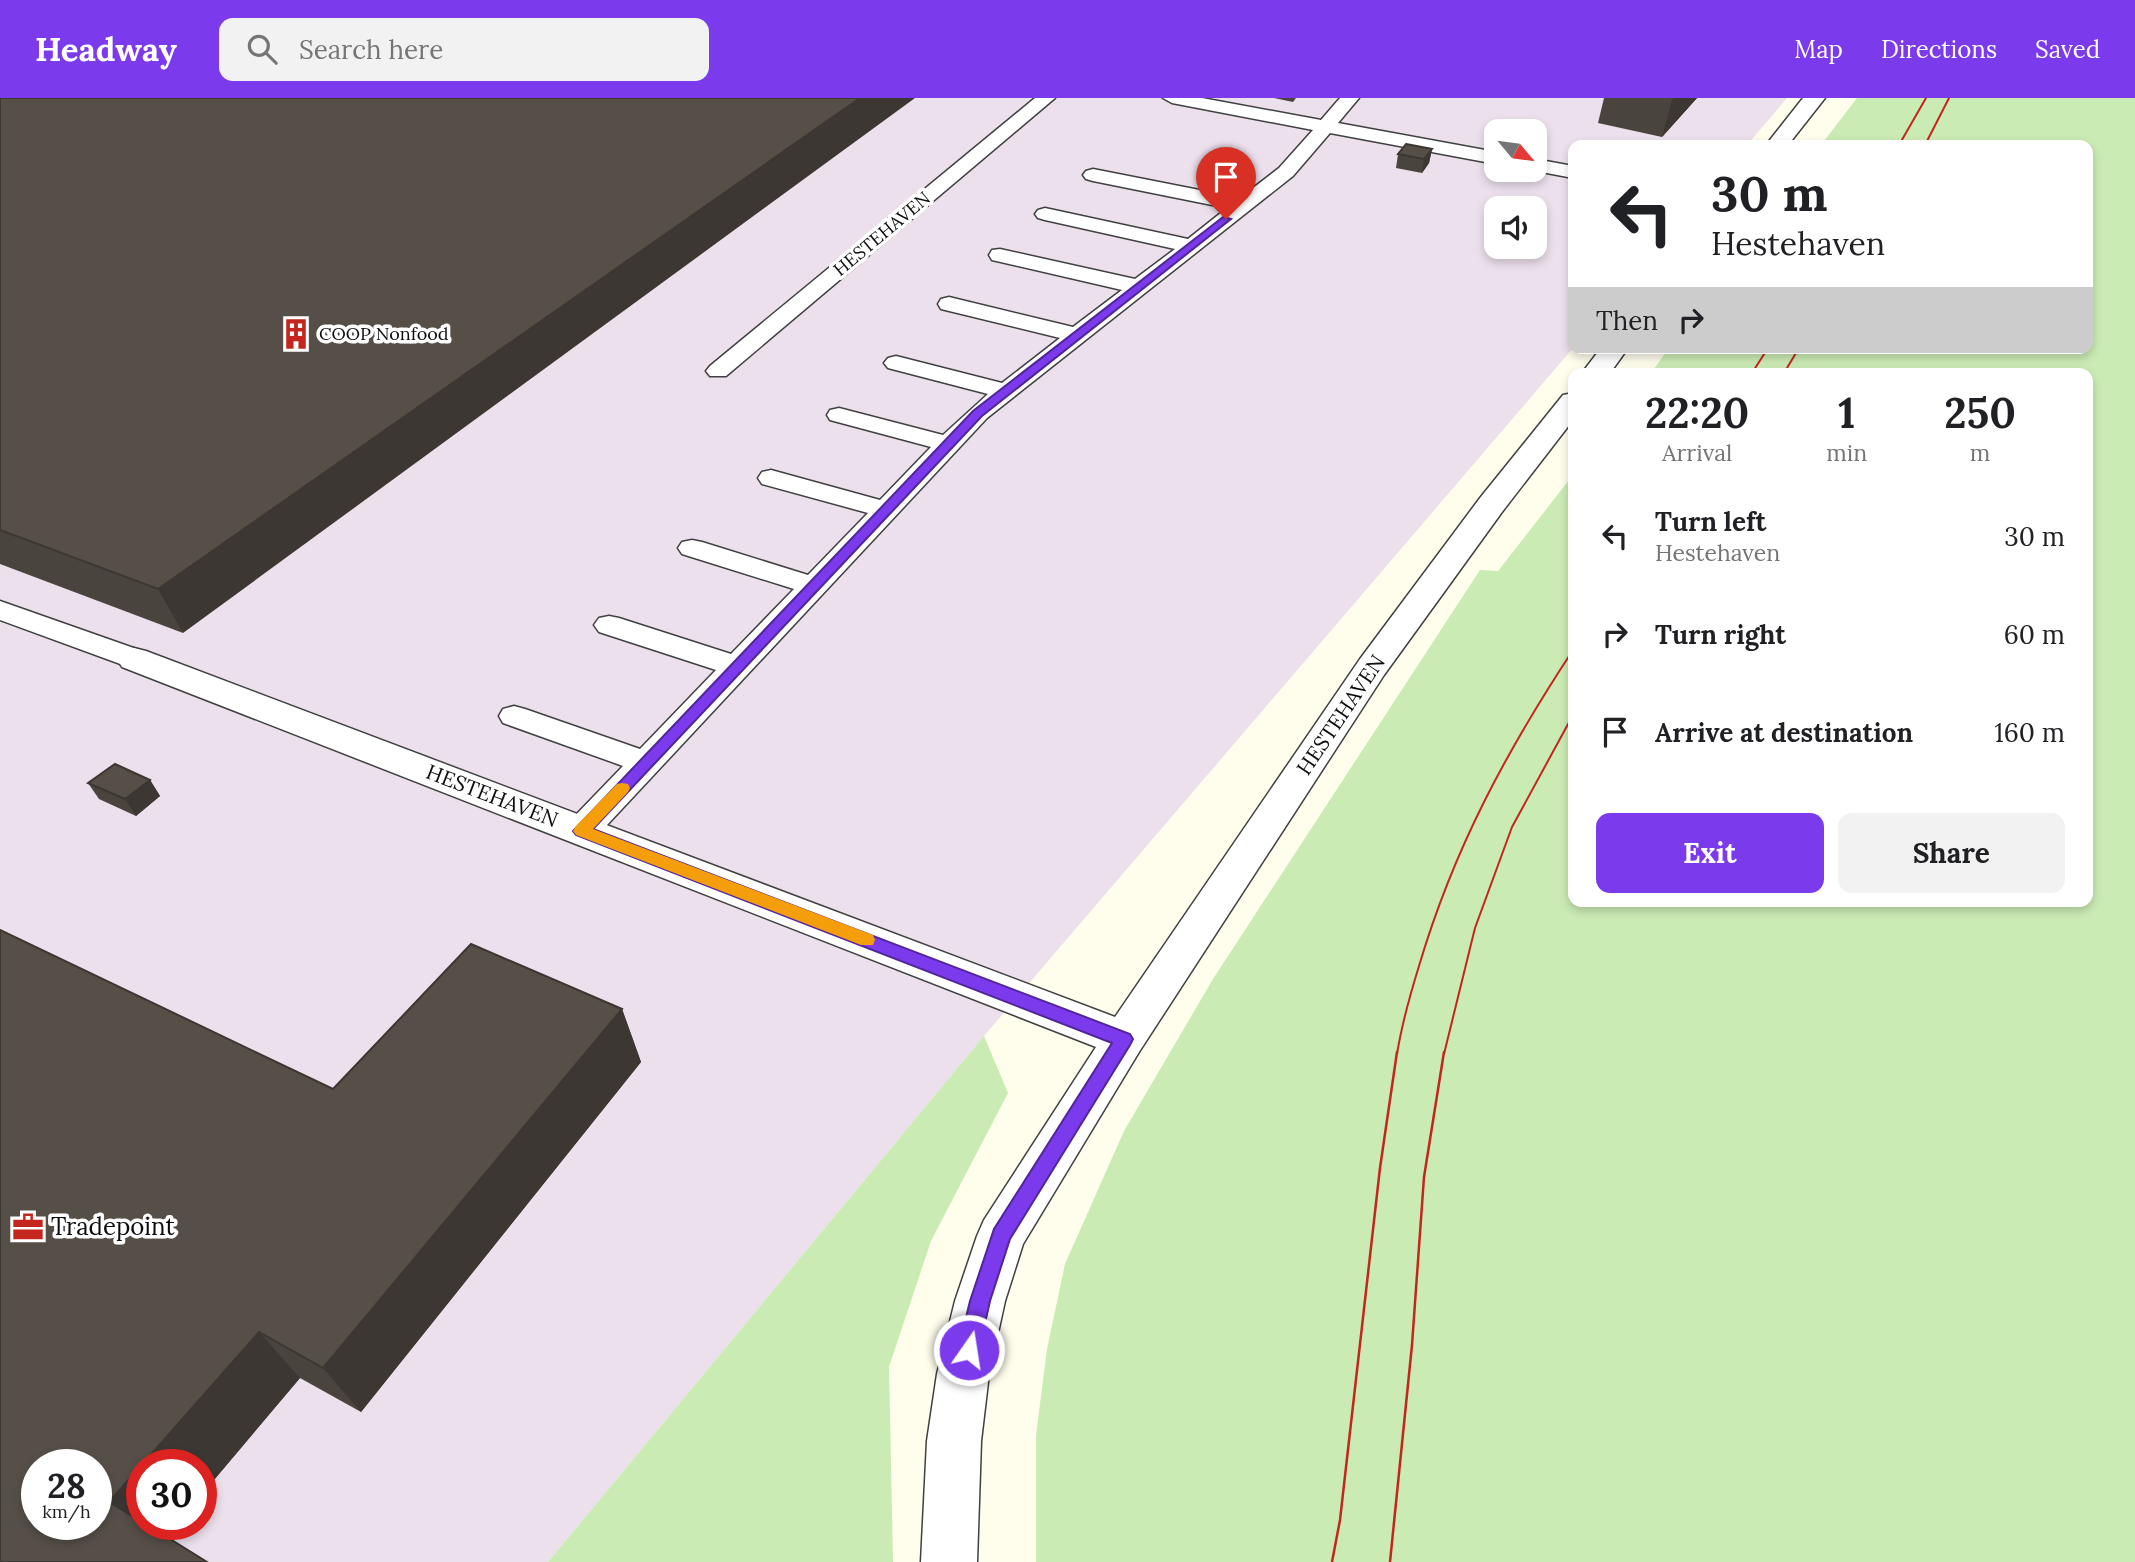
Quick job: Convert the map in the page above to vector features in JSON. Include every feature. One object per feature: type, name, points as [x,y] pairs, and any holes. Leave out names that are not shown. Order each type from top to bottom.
[{"type":"street","points":[[1781,140],[1814,98]]},
{"type":"street","points":[[1600,368],[1610,354]]},
{"type":"street","name":"HESTEHAVEN","points":[[951,1559],[954,1441],[963,1374],[980,1301],[1001,1236],[1124,1039],[1372,667],[1491,505],[1568,407]]},
{"type":"street","name":"HESTEHAVEN","points":[[134,659],[1124,1039]]},
{"type":"lane","name":"HESTEHAVEN","points":[[718,371],[1046,98]]},
{"type":"lane","points":[[1172,98],[1484,156]]},
{"type":"lane","points":[[581,831],[978,413],[1286,172],[1350,98]]},
{"type":"lane","points":[[1547,167],[1568,171]]},
{"type":"lane","points":[[1093,175],[1244,205]]},
{"type":"lane","points":[[1045,214],[1192,246]]},
{"type":"lane","points":[[1000,255],[1139,287]]},
{"type":"lane","points":[[948,304],[1077,335]]},
{"type":"lane","points":[[896,363],[1006,391]]},
{"type":"lane","points":[[839,415],[948,444]]},
{"type":"lane","points":[[771,478],[886,510]]},
{"type":"lane","points":[[692,548],[814,586]]},
{"type":"lane","points":[[0,610],[134,659]]},
{"type":"lane","points":[[609,625],[738,667]]},
{"type":"lane","points":[[514,716],[647,763]]},
{"type":"shaded area","points":[[0,98],[1787,98],[1751,140],[1568,140],[1568,354],[984,1036],[548,1562],[0,1562]]},
{"type":"green space","points":[[1857,98],[2135,98],[2135,1562],[1036,1562],[1036,1435],[1047,1349],[1065,1264],[1124,1131],[1213,979],[1480,570],[1498,571],[1568,481],[1568,907],[2093,907],[2093,368],[1655,368],[1665,354],[2093,354],[2093,140],[1825,140]]},
{"type":"green space","points":[[984,1036],[1008,1093],[931,1241],[889,1367],[893,1562],[548,1562]]},
{"type":"building","name":"COOP Nonfood","points":[[0,98],[860,98],[158,589],[0,530]]},
{"type":"building","points":[[1406,144],[1432,149],[1424,159],[1398,154]]},
{"type":"building","points":[[115,764],[150,780],[125,799],[88,783]]},
{"type":"building","points":[[0,930],[333,1089],[471,944],[622,1009],[323,1368],[259,1332],[156,1449],[126,1449],[126,1483],[112,1499],[112,1449],[21,1449],[21,1540],[112,1540],[112,1504],[126,1512],[126,1540],[172,1540],[207,1562],[0,1562]]},
{"type":"tram line","points":[[1902,140],[1926,98]]},
{"type":"tram line","points":[[1928,140],[1949,98]]},
{"type":"tram line","points":[[1755,368],[1764,354]]},
{"type":"tram line","points":[[1787,368],[1795,354]]},
{"type":"tram line","points":[[1397,1054],[1406,1009],[1419,966],[1448,881],[1465,841],[1504,764],[1568,658]]},
{"type":"tram line","points":[[1444,1054],[1475,928],[1512,827],[1568,724]]},
{"type":"tram line","points":[[1332,1562],[1340,1520],[1380,1168],[1397,1052]]},
{"type":"tram line","points":[[1390,1562],[1412,1345],[1424,1177],[1444,1052]]},
{"type":"slow traffic","points":[[622,788],[581,831],[867,940]]},
{"type":"place","name":"COOP Nonfood","points":[[296,334]]},
{"type":"place","name":"Tradepoint","points":[[28,1227]]},
{"type":"route","points":[[969,1350],[980,1301],[1001,1236],[1124,1039],[581,831],[978,413],[1226,219]]}]
